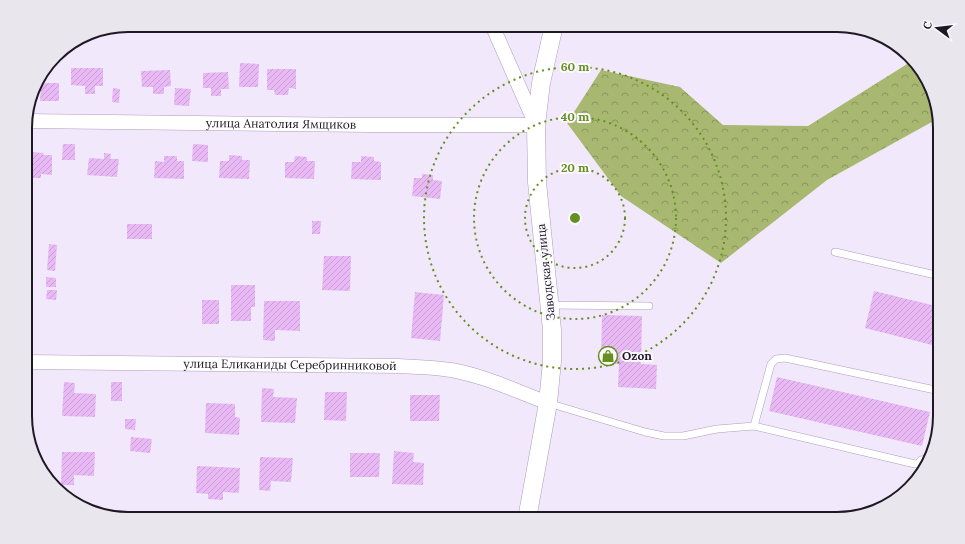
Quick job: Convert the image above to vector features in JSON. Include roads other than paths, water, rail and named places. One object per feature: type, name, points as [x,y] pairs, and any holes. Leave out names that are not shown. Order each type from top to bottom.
[{"type":"street","points":[[495,32],[536,125]]},
{"type":"street","name":"Заводская улица","points":[[528,512],[548,403],[550,384],[552,341],[550,305],[537,182],[536,125],[540,89],[552,32]]},
{"type":"street","name":"улица Анатолия Ямщиков","points":[[33,121],[371,125],[536,125]]},
{"type":"street","name":"улица Еликаниды Серебринниковой","points":[[32,362],[413,367],[450,370],[469,374],[548,403]]},
{"type":"lane","points":[[835,252],[933,274]]},
{"type":"lane","points":[[550,305],[649,306]]},
{"type":"lane","points":[[754,426],[771,364],[776,359],[785,358],[933,389]]},
{"type":"lane","points":[[548,403],[645,432],[664,436],[683,436],[717,429],[754,426],[915,464],[920,463]]},
{"type":"place","name":"Ozon","points":[[608,356]]}]
